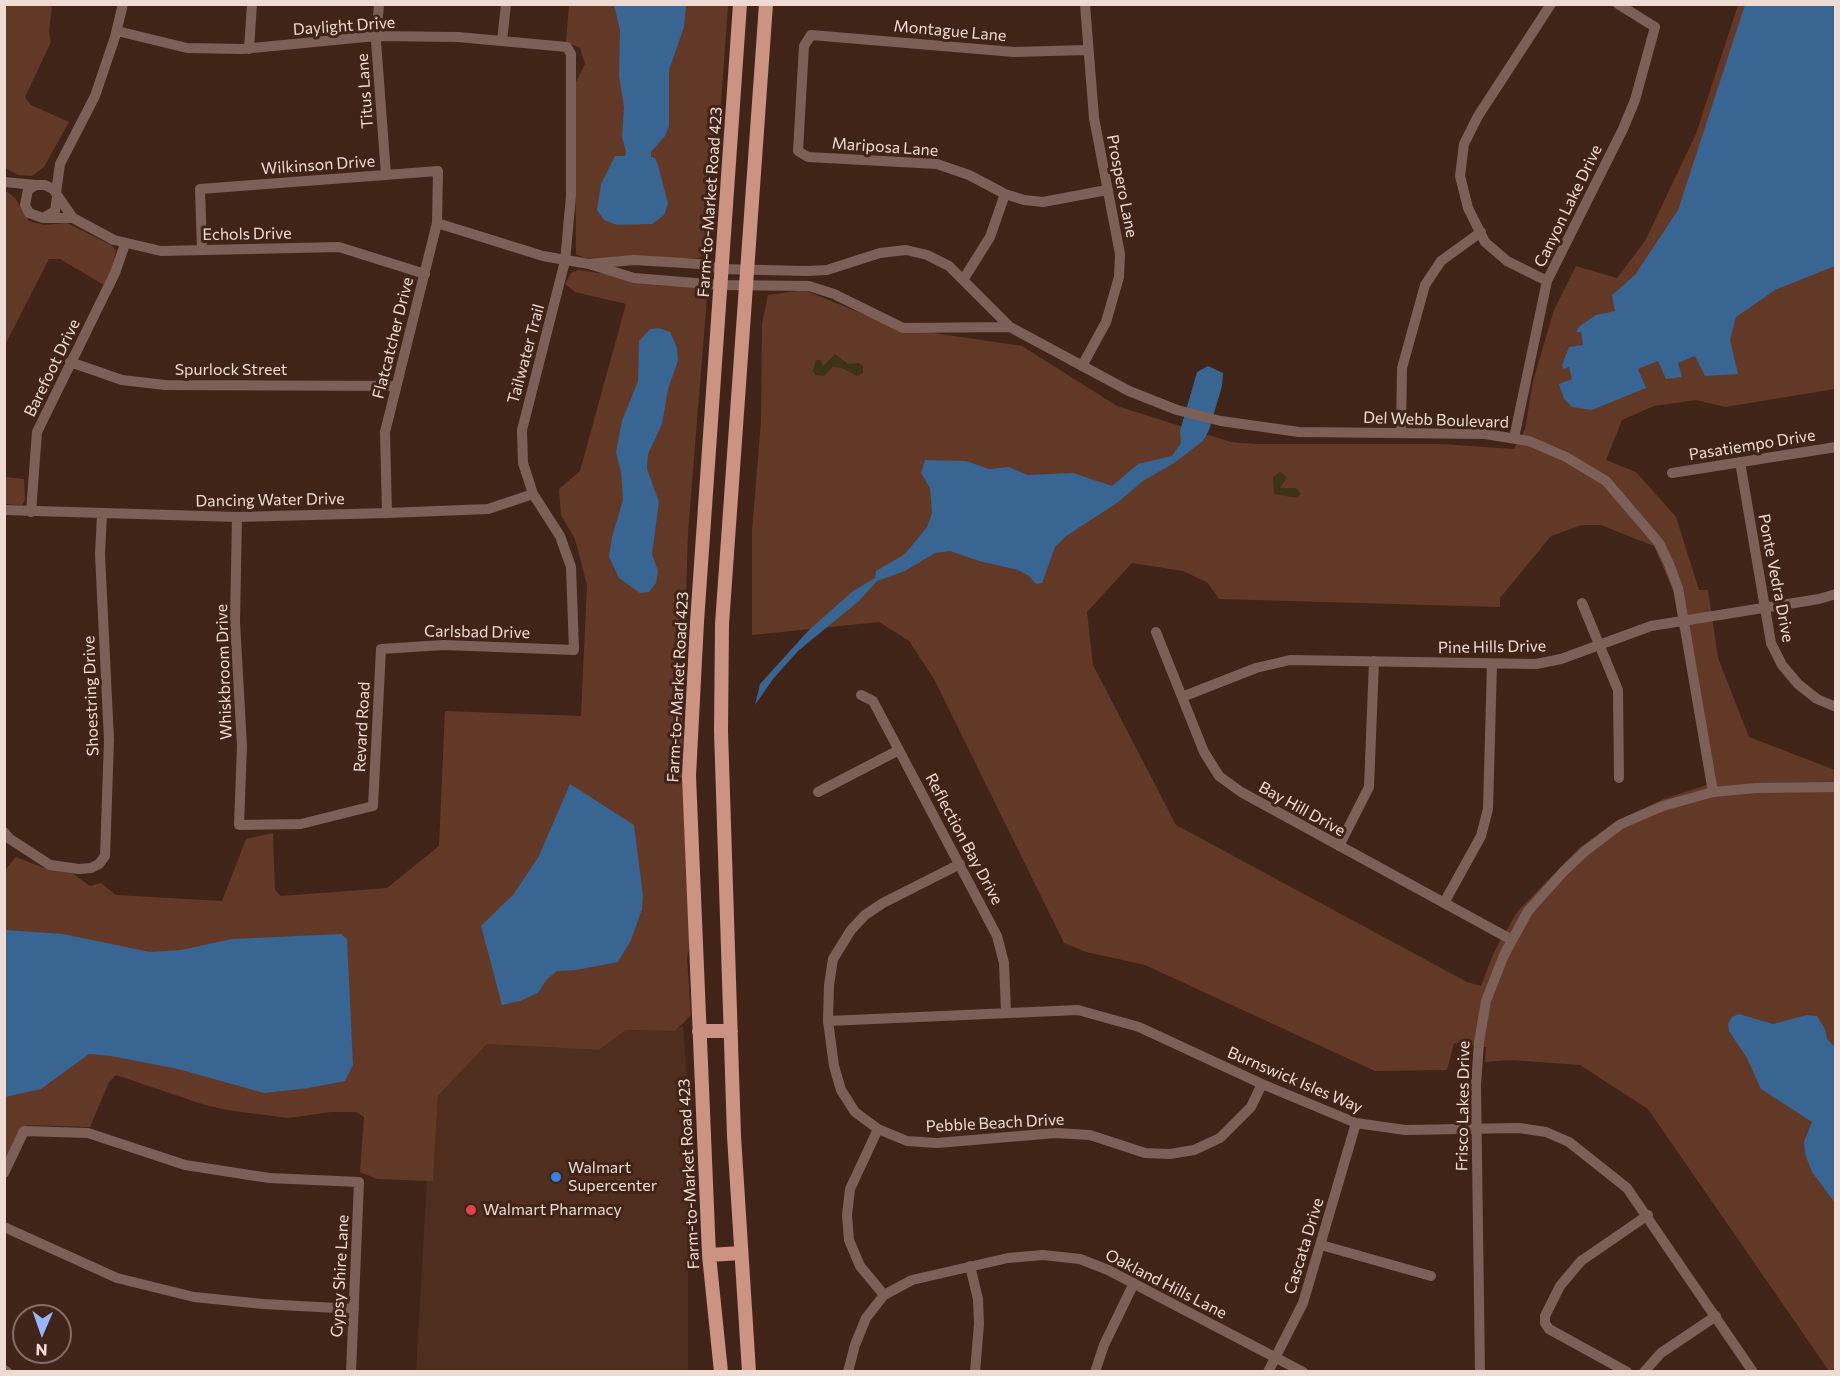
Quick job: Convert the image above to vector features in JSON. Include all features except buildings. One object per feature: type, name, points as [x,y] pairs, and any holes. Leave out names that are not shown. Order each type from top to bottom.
[{"type":"main road","name":"Farm-to-Market Road 423","points":[[721,1371],[709,1255],[689,776],[740,4]]},
{"type":"main road","points":[[749,1371],[731,1030],[721,731],[722,624],[766,4]]},
{"type":"main road","points":[[699,1031],[731,1030]]},
{"type":"main road","points":[[709,1255],[741,1253]]},
{"type":"street","points":[[25,204],[28,190],[38,185],[60,164],[95,96],[117,31],[123,4]]},
{"type":"street","points":[[249,49],[252,4]]},
{"type":"street","name":"Titus Lane","points":[[379,4],[376,36],[386,175]]},
{"type":"street","points":[[502,41],[506,4]]},
{"type":"street","name":"Prospero Lane","points":[[1082,366],[1106,322],[1119,277],[1120,254],[1094,118],[1085,4]]},
{"type":"street","points":[[1547,281],[1507,261],[1485,242],[1468,208],[1460,176],[1464,144],[1478,116],[1551,4]]},
{"type":"street","name":"Canyon Lake Drive","points":[[1514,438],[1547,281],[1623,129],[1635,100],[1655,27],[1618,4]]},
{"type":"street","name":"Daylight Drive","points":[[117,31],[187,48],[249,49],[376,36],[502,41],[567,47],[571,54]]},
{"type":"street","name":"Montague Lane","points":[[798,151],[804,46],[811,35],[1014,51],[1087,50]]},
{"type":"street","name":"Tailwater Trail","points":[[571,54],[571,196],[565,261],[522,430],[523,463],[533,494],[560,536],[571,567],[574,650]]},
{"type":"street","name":"Mariposa Lane","points":[[798,151],[808,157],[937,164],[969,175],[1005,194],[1043,202],[1107,190]]},
{"type":"street","points":[[6,183],[25,204],[29,213],[43,218],[55,211],[60,164]]},
{"type":"street","name":"Wilkinson Drive","points":[[201,250],[200,189],[438,171]]},
{"type":"street","name":"Flatcatcher Drive","points":[[387,513],[385,432],[437,223],[438,171]]},
{"type":"street","points":[[6,183],[49,186],[57,195]]},
{"type":"street","points":[[963,280],[990,237],[1005,194]]},
{"type":"street","name":"Echols Drive","points":[[57,195],[73,218]]},
{"type":"street","name":"Echols Drive","points":[[43,218],[73,218],[125,244],[161,251],[339,247],[425,274]]},
{"type":"street","name":"Del Webb Boulevard","points":[[437,223],[565,261],[589,264],[634,278],[720,285],[809,286],[834,294],[903,328],[1011,327]]},
{"type":"street","points":[[1401,432],[1402,368],[1425,285],[1441,261],[1481,232]]},
{"type":"street","name":"Barefoot Drive","points":[[31,512],[37,432],[115,273],[125,244]]},
{"type":"street","name":"Del Webb Boulevard","points":[[589,264],[633,260],[700,264],[721,269],[827,270],[880,254],[906,250],[927,255],[949,266],[1011,327],[1129,391],[1177,410],[1221,421],[1299,432],[1485,434],[1528,441],[1566,457],[1606,481],[1659,543],[1678,588],[1713,792]]},
{"type":"street","name":"Spurlock Street","points":[[70,362],[122,380],[165,385],[395,386]]},
{"type":"street","name":"Pasatiempo Drive","points":[[1672,473],[1836,447]]},
{"type":"street","name":"Ponte Vedra Drive","points":[[1740,462],[1771,643],[1782,665],[1802,688],[1836,707]]},
{"type":"street","name":"Dancing Water Drive","points":[[4,510],[102,515],[237,517],[488,510],[533,494]]},
{"type":"street","name":"Shoestring Drive","points":[[4,832],[10,839],[50,865],[79,869],[91,868],[99,864],[105,856],[109,740],[100,554],[102,515]]},
{"type":"street","name":"Whiskbroom Drive","points":[[237,517],[235,622],[242,746],[239,825],[301,824],[373,806]]},
{"type":"street","name":"Pine Hills Drive","points":[[1182,697],[1256,668],[1290,660],[1536,664],[1561,659],[1651,626],[1836,594]]},
{"type":"street","points":[[1582,603],[1618,690],[1619,778]]},
{"type":"street","name":"Bay Hill Drive","points":[[1156,632],[1204,752],[1219,776],[1240,792],[1512,940]]},
{"type":"street","name":"Carlsbad Drive","points":[[381,649],[444,645],[574,650]]},
{"type":"street","name":"Revard Road","points":[[373,806],[381,649]]},
{"type":"street","points":[[1338,846],[1369,787],[1374,661]]},
{"type":"street","points":[[1444,903],[1480,836],[1488,809],[1492,664]]},
{"type":"street","name":"Reflection Bay Drive","points":[[861,695],[873,701],[997,936],[1004,963],[1006,1012]]},
{"type":"street","points":[[818,792],[899,750]]},
{"type":"street","name":"Frisco Lakes Drive","points":[[1480,1371],[1476,1085],[1482,1018],[1512,940],[1528,911],[1564,871],[1621,824],[1663,806],[1713,792],[1756,788],[1836,787]]},
{"type":"street","name":"Pebble Beach Drive","points":[[960,864],[883,903],[865,915],[850,930],[833,959],[829,985],[828,1021],[834,1066],[841,1090],[855,1112],[878,1129],[908,1141],[938,1143],[1056,1132],[1090,1135],[1145,1153],[1170,1154],[1194,1150],[1220,1138],[1251,1107],[1262,1084]]},
{"type":"street","name":"Burnswick Isles Way","points":[[828,1021],[1078,1010],[1139,1027],[1262,1084],[1356,1123],[1405,1130],[1519,1128],[1546,1132],[1569,1142],[1610,1172],[1627,1188],[1648,1215],[1754,1371]]},
{"type":"street","name":"Cascata Drive","points":[[1268,1371],[1303,1303],[1356,1123]]},
{"type":"street","points":[[878,1129],[850,1190],[847,1215],[849,1240],[860,1266],[884,1295]]},
{"type":"street","name":"Gypsy Shire Lane","points":[[4,1173],[24,1131],[88,1133],[185,1165],[269,1178],[359,1182],[351,1371]]},
{"type":"street","points":[[1627,1371],[1557,1334],[1545,1323],[1545,1316],[1560,1286],[1581,1261],[1648,1215]]},
{"type":"street","points":[[4,1227],[117,1278],[194,1297],[263,1304],[354,1309]]},
{"type":"street","points":[[1321,1245],[1431,1276]]},
{"type":"street","name":"Oakland Hills Lane","points":[[848,1371],[866,1318],[884,1295],[912,1280],[1008,1258],[1043,1255],[1080,1259],[1134,1283],[1302,1371]]},
{"type":"street","points":[[970,1266],[979,1316],[975,1371]]},
{"type":"street","points":[[1095,1371],[1104,1345],[1134,1283]]},
{"type":"street","points":[[1644,1371],[1661,1353],[1716,1316]]},
{"type":"shaded area","points":[[4,5],[52,5],[49,32],[51,42],[25,97],[31,105],[69,122],[44,167],[32,176],[18,175],[5,168]]},
{"type":"shaded area","points":[[569,5],[728,5],[717,161],[709,194],[704,255],[698,258],[603,260],[585,258],[576,254],[575,84],[585,64],[580,48],[566,42]]},
{"type":"shaded area","points":[[1738,5],[1835,5],[1835,389],[1725,407],[1696,400],[1654,406],[1622,420],[1606,460],[1636,472],[1676,517],[1699,590],[1708,590],[1718,658],[1749,737],[1835,770],[1835,1371],[1829,1371],[1648,1109],[1580,1065],[1510,1060],[1485,1062],[1486,1047],[1454,1043],[1447,1070],[1375,1071],[1145,965],[1086,952],[1064,943],[934,679],[909,641],[879,622],[752,635],[752,531],[761,421],[762,324],[768,295],[804,290],[873,318],[927,332],[1022,346],[1117,406],[1231,442],[1442,444],[1514,449],[1525,429],[1533,381],[1554,310],[1576,266],[1617,278],[1645,241],[1696,134]],"holes":[[[1582,525],[1601,525],[1654,546],[1675,595],[1707,785],[1664,799],[1616,821],[1579,848],[1517,912],[1494,952],[1481,986],[1467,982],[1176,825],[1093,665],[1087,612],[1132,563],[1183,571],[1208,583],[1219,599],[1500,607],[1500,598],[1551,536]]]},
{"type":"shaded area","points":[[5,190],[15,198],[29,221],[44,225],[67,223],[111,245],[116,250],[112,269],[104,285],[60,259],[49,259],[5,345]]},
{"type":"shaded area","points":[[578,270],[703,289],[707,297],[688,532],[682,723],[690,944],[687,958],[691,1015],[675,1031],[626,1030],[599,1050],[487,1044],[438,1096],[433,1181],[377,1179],[360,1172],[364,1117],[356,1112],[331,1112],[288,1118],[227,1110],[205,1105],[116,1075],[109,1082],[90,1127],[28,1125],[23,1127],[5,1167],[5,870],[16,857],[44,868],[71,872],[90,886],[101,883],[116,895],[222,901],[246,839],[273,833],[275,890],[281,896],[387,888],[439,846],[445,711],[581,716],[587,585],[575,539],[561,515],[559,489],[580,471],[626,304],[575,292],[565,284],[571,273]]},
{"type":"shaded area","points":[[5,477],[24,479],[25,500],[22,505],[5,504]]},
{"type":"shaded area","points":[[683,1025],[688,1092],[688,1371],[416,1372],[427,1179],[433,1180],[438,1096],[487,1044],[599,1050],[626,1030],[675,1031]]},
{"type":"sand","points":[[835,354],[848,364],[859,363],[863,366],[863,373],[857,376],[842,368],[833,367],[824,376],[815,375],[813,370],[816,360],[821,360],[823,366]]},
{"type":"sand","points":[[1280,472],[1287,477],[1280,488],[1296,488],[1301,494],[1297,498],[1274,494],[1273,477]]},
{"type":"water","points":[[614,5],[686,5],[684,27],[669,70],[669,126],[665,136],[651,152],[651,157],[655,158],[658,165],[668,204],[664,215],[652,224],[617,225],[604,220],[597,210],[601,184],[615,156],[625,156],[626,152],[622,137],[624,107],[619,76],[620,30]]},
{"type":"water","points":[[1745,5],[1835,5],[1835,266],[1775,290],[1736,317],[1730,340],[1738,374],[1705,376],[1695,356],[1678,363],[1682,377],[1666,379],[1658,361],[1638,369],[1646,388],[1592,410],[1572,407],[1564,399],[1559,384],[1572,379],[1569,367],[1563,369],[1562,365],[1569,347],[1583,345],[1581,332],[1576,332],[1580,326],[1596,315],[1615,311],[1612,295],[1635,275],[1678,210]]},
{"type":"water","points":[[659,328],[670,332],[677,348],[678,361],[668,389],[662,424],[648,454],[647,469],[659,502],[652,554],[658,571],[656,583],[649,592],[640,593],[619,578],[609,557],[612,537],[623,500],[621,472],[616,452],[622,421],[638,381],[639,341],[650,329]]},
{"type":"water","points":[[1208,366],[1223,373],[1222,386],[1209,430],[1203,441],[1174,463],[1143,481],[1117,503],[1066,536],[1055,547],[1042,583],[1036,584],[1029,576],[1018,570],[979,561],[950,551],[935,553],[905,571],[877,581],[859,601],[798,651],[773,679],[755,705],[760,684],[809,630],[853,591],[875,578],[876,571],[905,554],[927,527],[932,513],[930,488],[921,473],[925,460],[966,461],[989,469],[1009,467],[1027,475],[1073,473],[1112,486],[1138,464],[1172,456],[1181,443],[1180,431],[1197,372]]},
{"type":"water","points":[[570,784],[634,825],[643,896],[642,909],[631,940],[618,962],[557,971],[547,979],[538,993],[520,1001],[502,1005],[481,926],[513,895],[539,856]]},
{"type":"water","points":[[5,930],[63,934],[150,952],[181,950],[232,939],[341,934],[347,939],[353,1065],[345,1081],[264,1093],[178,1069],[89,1054],[41,1089],[5,1097]]},
{"type":"water","points":[[1739,1014],[1773,1024],[1807,1015],[1817,1016],[1825,1029],[1827,1039],[1835,1047],[1835,1203],[1812,1172],[1805,1154],[1804,1142],[1812,1122],[1761,1089],[1747,1058],[1729,1031],[1728,1024],[1732,1017]]},
{"type":"place","name":"Walmart Supercenter","points":[[556,1177]]},
{"type":"place","name":"Walmart Pharmacy","points":[[471,1210]]}]
